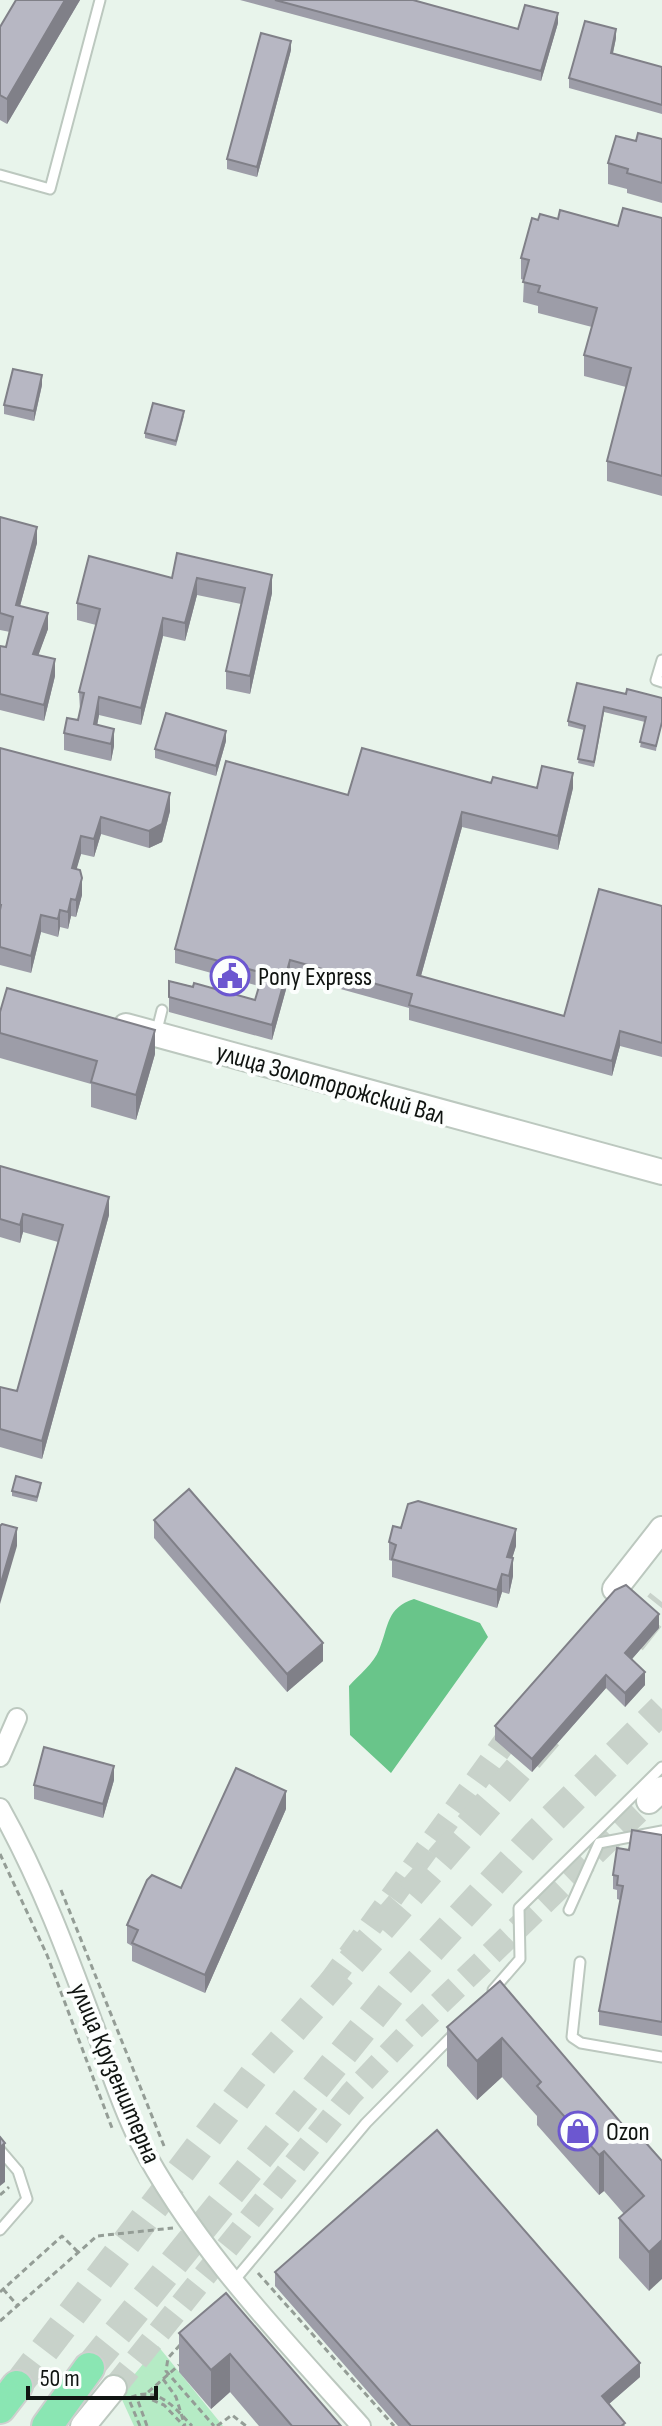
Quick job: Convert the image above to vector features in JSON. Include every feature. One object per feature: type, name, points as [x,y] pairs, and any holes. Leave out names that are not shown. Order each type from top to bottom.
[{"type":"main road","points":[[47,2426],[89,2368]]},
{"type":"street","name":"улица Золоторожский Вал","points":[[96,1018],[662,1172]]},
{"type":"street","points":[[615,1589],[662,1529]]},
{"type":"street","points":[[0,1757],[17,1718]]},
{"type":"street","name":"улица Крузенштерна","points":[[0,1808],[52,1912],[137,2137],[197,2236],[251,2303],[361,2426]]},
{"type":"street","points":[[83,2426],[114,2388]]},
{"type":"lane","points":[[0,175],[50,189],[100,0]]},
{"type":"lane","points":[[662,660],[656,680],[662,682]]},
{"type":"lane","points":[[155,1034],[162,1010]]},
{"type":"lane","points":[[482,2002],[520,1959],[519,1908],[662,1767]]},
{"type":"lane","points":[[569,1910],[599,1843],[662,1831]]},
{"type":"lane","points":[[580,1962],[572,2037],[581,2043],[662,2057]]},
{"type":"lane","points":[[233,2282],[366,2123],[463,2024]]},
{"type":"lane","points":[[0,2150],[18,2171],[27,2199],[0,2230]]},
{"type":"path","points":[[58,1883],[97,1975],[147,2112],[168,2153]]},
{"type":"path","points":[[0,2321],[97,2236],[173,2228]]},
{"type":"path","points":[[18,2306],[2,2290],[62,2236],[78,2252]]},
{"type":"path","points":[[250,2264],[394,2426]]},
{"type":"path","points":[[251,2303],[270,2287]]},
{"type":"path","points":[[186,2337],[168,2358],[168,2374],[215,2426],[232,2415],[246,2426]]},
{"type":"path","points":[[144,2426],[137,2403],[188,2358]]},
{"type":"path","points":[[163,2379],[183,2416],[184,2426]]},
{"type":"path","points":[[145,2394],[164,2405],[184,2426]]},
{"type":"path","points":[[144,2426],[130,2402],[132,2397],[145,2394],[159,2395],[192,2426]]},
{"type":"green space","points":[[414,1599],[480,1623],[488,1637],[391,1773],[350,1735],[349,1686],[377,1655],[393,1613]]},
{"type":"green space","points":[[158,2346],[223,2426],[134,2426],[119,2393]]},
{"type":"building","points":[[16,0],[65,0],[7,99],[0,95],[0,27]]},
{"type":"building","points":[[275,0],[413,0],[518,29],[525,5],[558,13],[541,71]]},
{"type":"building","points":[[585,21],[616,29],[611,53],[662,67],[662,105],[569,78]]},
{"type":"building","points":[[261,33],[291,41],[257,167],[227,159]]},
{"type":"building","points":[[638,133],[662,139],[662,183],[627,173],[628,169],[608,163],[616,136],[636,141]]},
{"type":"building","points":[[623,208],[662,218],[662,476],[607,461],[631,368],[584,355],[597,308],[538,292],[540,286],[523,282],[529,260],[521,258],[532,218],[538,220],[540,214],[558,219],[560,210],[618,226]]},
{"type":"building","points":[[13,369],[42,375],[34,411],[4,405]]},
{"type":"building","points":[[153,403],[184,411],[176,441],[145,433]]},
{"type":"building","points":[[0,517],[37,527],[16,605],[48,613],[33,654],[55,659],[44,705],[0,694],[0,646],[6,647],[13,617],[0,613]]},
{"type":"building","points":[[177,553],[272,575],[250,676],[226,671],[245,588],[197,578],[185,623],[163,618],[141,708],[99,697],[94,724],[114,729],[111,744],[64,733],[67,718],[78,720],[84,693],[79,692],[100,609],[77,603],[89,556],[172,578]]},
{"type":"building","points":[[577,683],[626,694],[627,689],[662,698],[662,722],[656,746],[640,742],[646,717],[604,707],[594,762],[578,759],[585,726],[568,721]]},
{"type":"building","points":[[166,713],[226,731],[216,766],[155,749]]},
{"type":"building","points":[[0,748],[170,793],[162,824],[149,831],[101,817],[94,839],[81,836],[72,868],[80,870],[82,878],[76,900],[71,899],[68,912],[60,910],[58,919],[41,915],[31,956],[0,947]]},
{"type":"building","points":[[362,748],[491,783],[493,777],[537,788],[542,766],[573,773],[558,836],[462,812],[417,975],[564,1016],[599,889],[662,906],[662,1043],[620,1031],[612,1061],[409,1005],[412,994],[290,960],[272,1025],[169,997],[169,981],[193,987],[194,983],[255,1000],[263,973],[175,949],[226,761],[348,795]]},
{"type":"building","points":[[7,988],[155,1030],[136,1095],[91,1082],[97,1061],[0,1033],[0,1012]]},
{"type":"building","points":[[0,1166],[109,1197],[42,1441],[0,1429],[0,1387],[17,1391],[63,1225],[23,1214],[20,1225],[0,1219]]},
{"type":"building","points":[[16,1476],[41,1483],[37,1497],[12,1491]]},
{"type":"building","points":[[189,1489],[323,1643],[287,1674],[154,1520]]},
{"type":"building","points":[[418,1501],[516,1529],[507,1557],[513,1558],[509,1576],[502,1574],[497,1590],[392,1559],[396,1545],[389,1542],[393,1526],[401,1528],[408,1504]]},
{"type":"building","points":[[0,1526],[17,1528],[0,1586]]},
{"type":"building","points":[[626,1585],[659,1614],[625,1653],[645,1672],[625,1693],[606,1675],[532,1759],[495,1726],[615,1590]]},
{"type":"building","points":[[44,1747],[114,1766],[103,1804],[34,1785]]},
{"type":"building","points":[[236,1768],[286,1791],[205,1975],[132,1943],[138,1930],[127,1925],[152,1875],[181,1888]]},
{"type":"building","points":[[632,1830],[662,1835],[662,2022],[599,2011],[623,1886],[617,1885],[618,1876],[613,1875],[617,1848],[629,1850]]},
{"type":"building","points":[[500,1981],[627,2130],[631,2126],[662,2161],[662,2240],[649,2252],[619,2218],[644,2196],[604,2151],[599,2155],[537,2086],[541,2082],[502,2038],[477,2061],[447,2027]]},
{"type":"building","points":[[437,2130],[640,2363],[602,2396],[625,2423],[621,2426],[411,2426],[275,2272]]},
{"type":"building","points":[[226,2293],[341,2426],[292,2426],[230,2354],[211,2370],[179,2333]]},
{"type":"tunnel","points":[[631,1641],[662,1602]]},
{"type":"tunnel","points":[[89,2368],[398,1985],[537,1834],[662,1709]]},
{"type":"tunnel","points":[[328,1985],[520,1721]]},
{"type":"tunnel","points":[[17,2386],[261,2066],[549,1734]]},
{"type":"tunnel","points":[[114,2388],[351,2094],[406,2036],[649,1801]]},
{"type":"place","name":"Pony Express","points":[[230,976]]},
{"type":"place","name":"Ozon","points":[[578,2131]]}]
